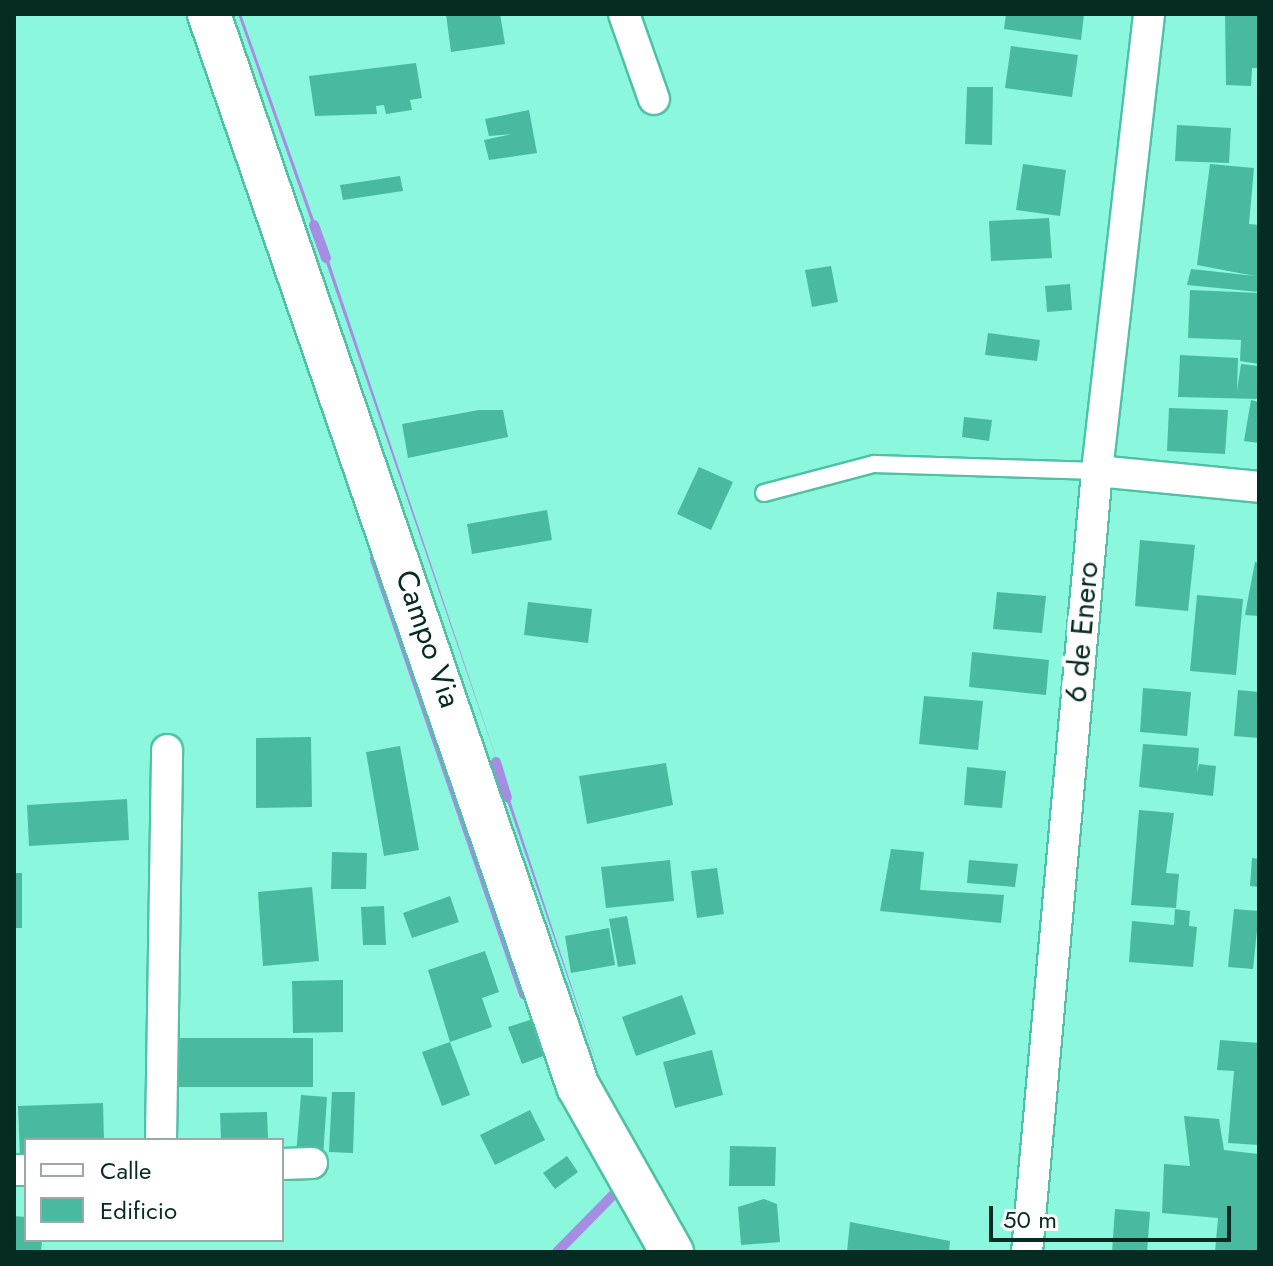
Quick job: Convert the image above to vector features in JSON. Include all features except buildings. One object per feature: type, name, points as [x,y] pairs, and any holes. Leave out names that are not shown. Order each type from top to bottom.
[{"type":"street","name":"Campo Via","points":[[209,14],[578,1086],[672,1252]]},
{"type":"street","points":[[624,14],[654,99]]},
{"type":"street","name":"6 de Enero","points":[[1027,1252],[1097,471],[1149,14]]},
{"type":"street","points":[[1097,471],[1259,487]]},
{"type":"street","points":[[161,1138],[167,750]]},
{"type":"lane","points":[[764,493],[874,464],[1097,471]]},
{"type":"shaded area","points":[[238,14],[241,14],[320,237],[317,238]]},
{"type":"shaded area","points":[[324,246],[502,775],[321,248]]},
{"type":"shaded area","points":[[505,785],[600,1072],[502,786]]},
{"type":"waterway","points":[[314,225],[326,258]]},
{"type":"waterway","points":[[375,559],[524,994]]},
{"type":"waterway","points":[[496,762],[507,797]]},
{"type":"waterway","points":[[557,1252],[615,1193]]}]
